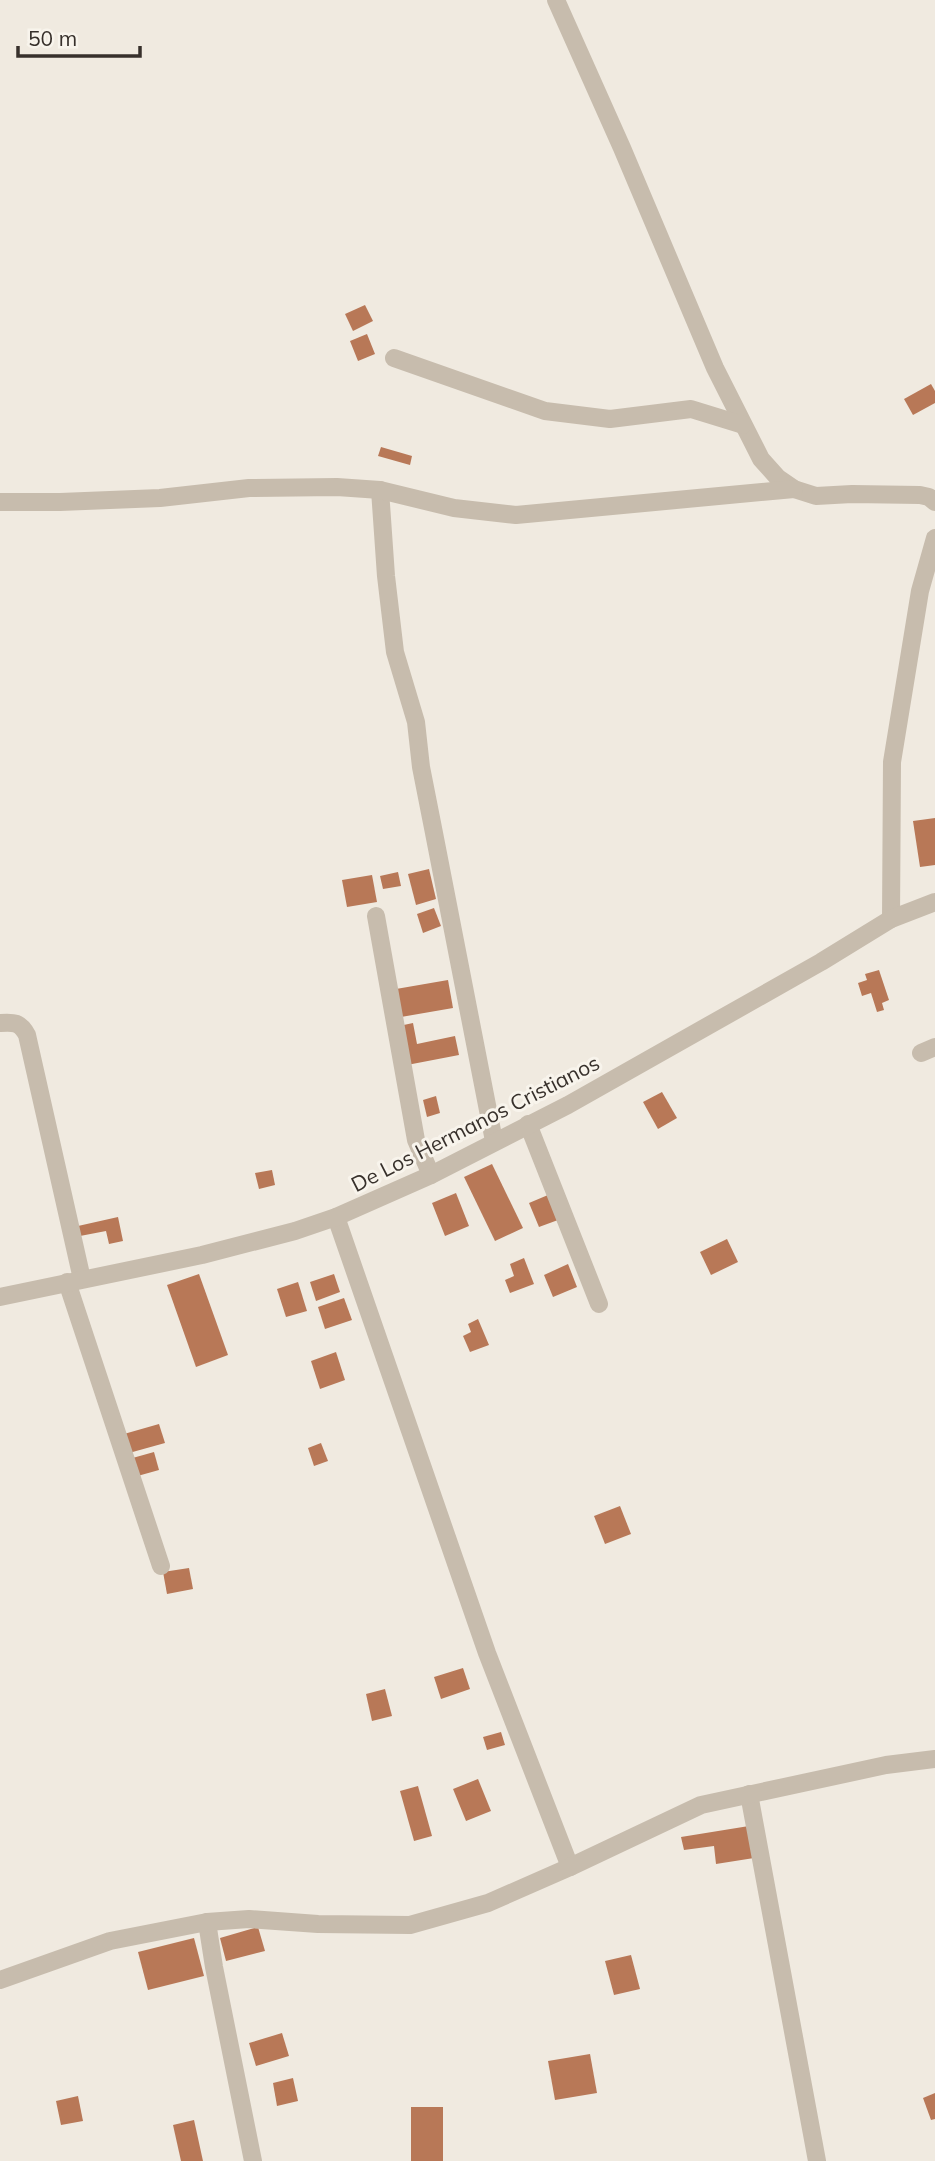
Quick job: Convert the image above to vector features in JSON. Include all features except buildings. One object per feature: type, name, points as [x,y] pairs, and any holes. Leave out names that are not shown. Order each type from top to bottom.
[{"type":"street","points":[[556,0],[715,369],[761,459],[778,478],[794,489],[816,496],[920,495],[935,502]]},
{"type":"street","points":[[394,358],[545,411],[610,419],[691,409],[743,425]]},
{"type":"street","points":[[0,502],[160,498],[249,488],[326,487],[380,490],[442,506],[516,515],[794,489]]},
{"type":"street","points":[[380,490],[395,652],[416,722],[434,833],[494,1141]]},
{"type":"street","points":[[891,919],[892,762],[920,591],[935,538]]},
{"type":"street","name":"De Los Hermanos Cristianos","points":[[0,1297],[202,1255],[295,1231],[336,1217],[431,1175],[568,1105],[797,976],[891,919],[935,902]]},
{"type":"street","points":[[376,916],[416,1140],[431,1175]]},
{"type":"street","points":[[0,1023],[14,1022],[22,1026],[27,1035],[74,1280],[161,1566]]},
{"type":"street","points":[[528,1124],[599,1304]]},
{"type":"street","points":[[336,1217],[486,1653],[570,1867]]},
{"type":"street","points":[[0,1980],[110,1941],[206,1922],[249,1919],[318,1924],[410,1925],[488,1903],[701,1805],[886,1765],[935,1759]]},
{"type":"street","points":[[749,1794],[817,2161]]},
{"type":"street","points":[[206,1922],[253,2161]]}]
